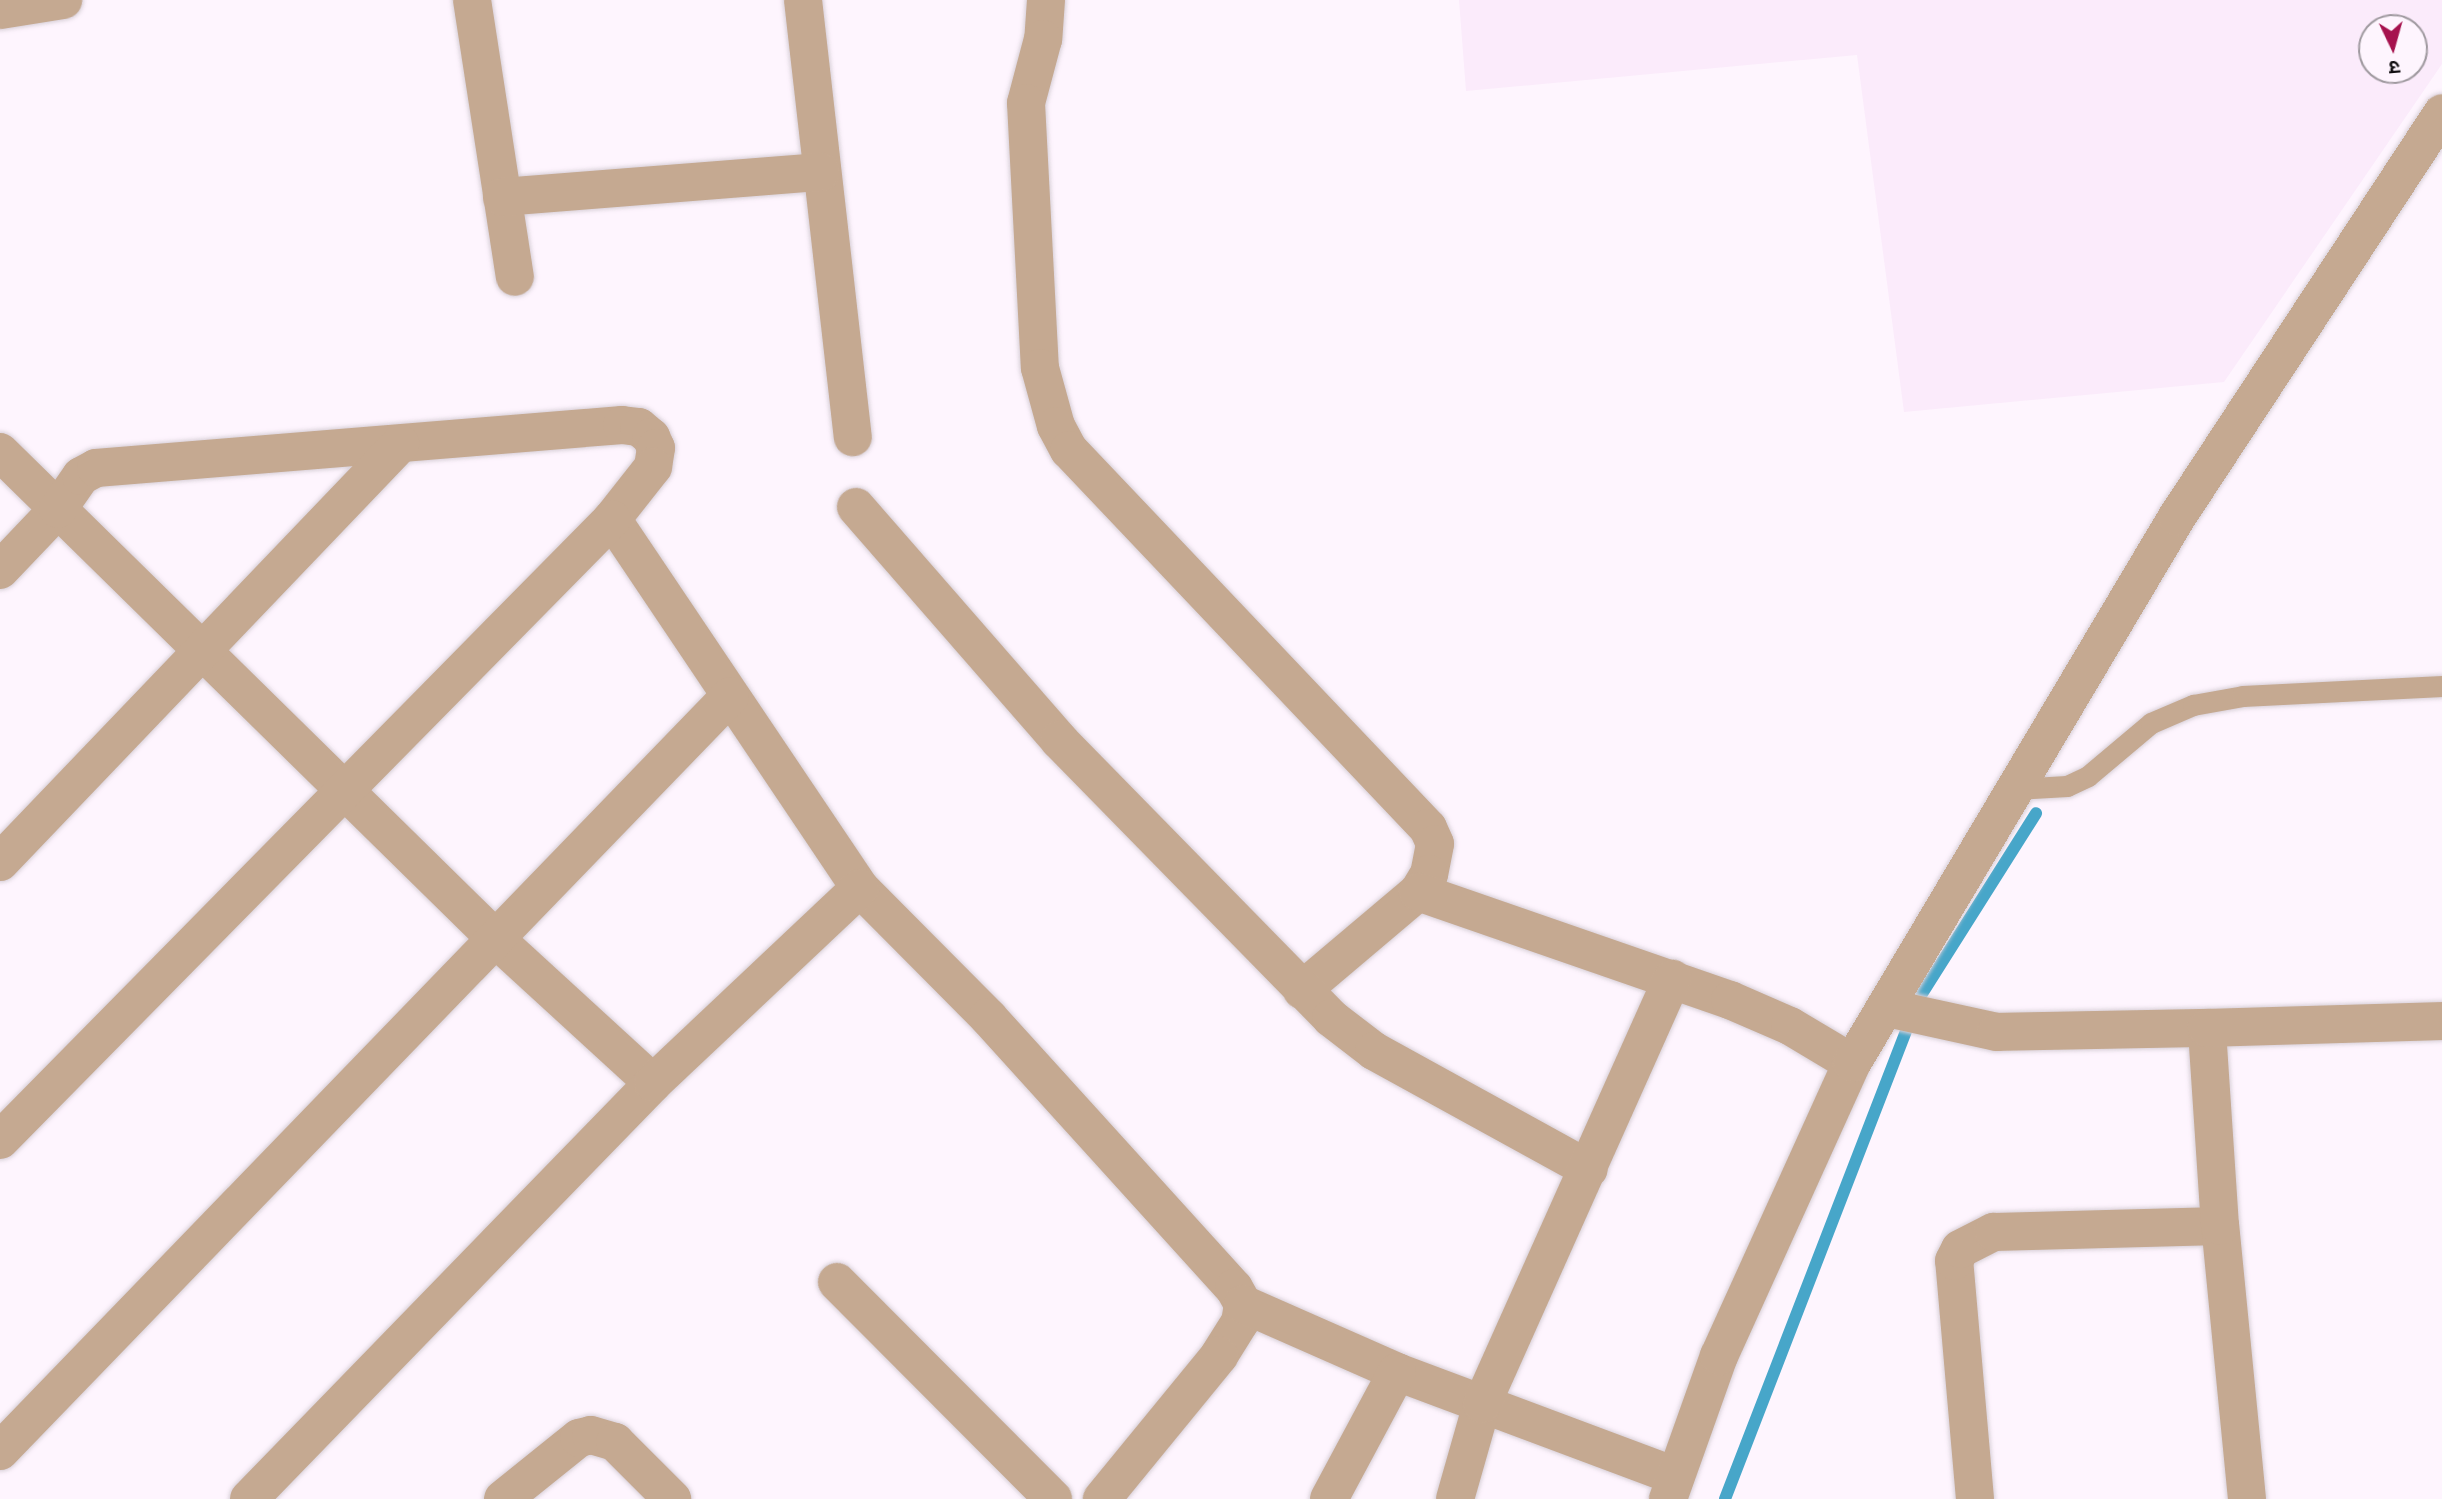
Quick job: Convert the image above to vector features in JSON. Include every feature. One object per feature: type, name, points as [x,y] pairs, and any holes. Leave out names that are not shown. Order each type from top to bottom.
[{"type":"street","points":[[0,10],[63,0]]},
{"type":"street","points":[[472,0],[515,277]]},
{"type":"street","points":[[803,0],[853,437]]},
{"type":"street","points":[[1046,0],[1043,39],[1026,103],[1040,368],[1056,426],[1069,450],[1428,828],[1435,844],[1435,858],[1418,892],[1302,990]]},
{"type":"street","points":[[612,519],[860,888],[988,1017],[1234,1288],[1243,1304],[1397,1372],[1482,1404],[1672,1487],[1719,1356],[1852,1063],[1912,1014],[2015,789],[2177,517],[2442,113]]},
{"type":"street","points":[[502,197],[821,172]]},
{"type":"street","points":[[0,570],[58,509],[81,475],[96,468],[622,425],[639,427],[651,437],[656,448],[653,467],[612,519],[345,786],[0,1140]]},
{"type":"street","points":[[0,862],[400,444]]},
{"type":"street","points":[[0,452],[345,786],[498,941],[653,1083]]},
{"type":"street","points":[[856,507],[1059,740],[1302,990],[1374,1051],[1589,1169]]},
{"type":"street","points":[[0,1451],[498,941],[730,696]]},
{"type":"street","points":[[249,1499],[653,1083],[860,888]]},
{"type":"street","points":[[1418,892],[1672,979],[1790,1026],[1852,1063]]},
{"type":"street","points":[[1455,1499],[1482,1404],[1672,979]]},
{"type":"street","points":[[1912,1014],[1997,1032],[2442,1021]]},
{"type":"street","points":[[2207,1028],[2220,1226],[2247,1499]]},
{"type":"street","points":[[1975,1499],[1954,1261],[1960,1249],[1994,1233],[2220,1226]]},
{"type":"street","points":[[837,1282],[1053,1499]]},
{"type":"street","points":[[1102,1499],[1219,1356],[1240,1322],[1243,1304]]},
{"type":"street","points":[[1329,1499],[1397,1372]]},
{"type":"street","points":[[503,1499],[579,1438],[591,1435],[615,1442],[672,1499]]},
{"type":"lane","points":[[2015,789],[2067,786],[2088,776],[2151,723],[2193,705],[2243,696],[2442,686]]},
{"type":"shaded area","points":[[1459,0],[2442,0],[2442,64],[2224,382],[1904,412],[1857,55],[1466,91]]},
{"type":"waterway","points":[[1725,1499],[1918,1000],[2036,813]]}]
